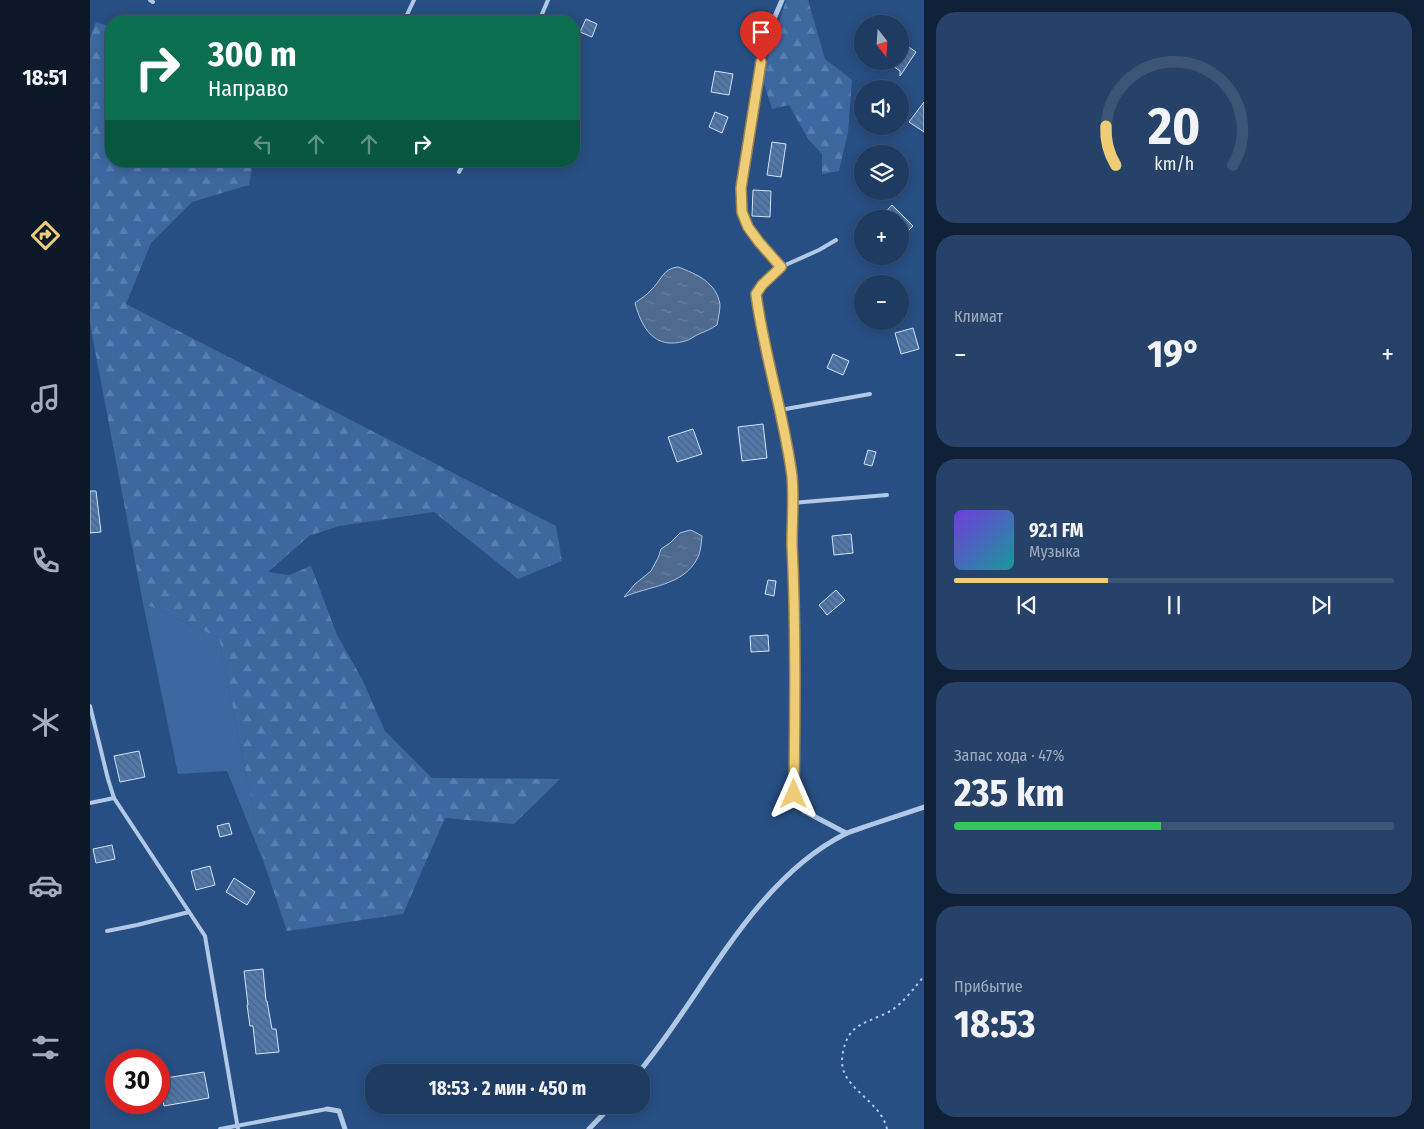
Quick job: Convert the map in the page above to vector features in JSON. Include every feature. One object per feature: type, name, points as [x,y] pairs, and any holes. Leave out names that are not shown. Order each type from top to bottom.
[{"type":"street","points":[[782,0],[761,62],[741,188],[742,212],[748,227],[781,267],[762,285],[756,294],[792,478],[795,668],[794,794],[798,805],[804,811],[846,833]]},
{"type":"street","points":[[645,1064],[731,943],[759,906],[786,877],[811,856],[846,833],[924,807]]},
{"type":"street","points":[[327,1109],[339,1111],[345,1129]]},
{"type":"street","points":[[589,1129],[603,1114]]},
{"type":"lane","points":[[407,15],[414,0]]},
{"type":"lane","points":[[541,15],[548,0]]},
{"type":"lane","points":[[459,172],[462,167]]},
{"type":"lane","points":[[781,267],[836,240]]},
{"type":"lane","points":[[780,410],[870,394]]},
{"type":"lane","points":[[792,503],[887,495]]},
{"type":"lane","points":[[90,706],[114,798],[205,936],[238,1127]]},
{"type":"lane","points":[[90,803],[114,798]]},
{"type":"lane","points":[[108,931],[189,912]]},
{"type":"lane","points":[[220,1129],[327,1109]]},
{"type":"path","points":[[887,1129],[886,1122],[873,1105],[846,1077],[842,1067],[842,1056],[846,1040],[854,1028],[893,1010],[924,976]]},
{"type":"green space","points":[[786,0],[808,0],[825,59],[852,80],[848,132],[839,171],[822,174],[822,154],[808,139],[789,105],[772,109],[762,77]]},
{"type":"green space","points":[[96,22],[105,25],[105,167],[252,167],[249,185],[192,202],[151,243],[126,304],[556,526],[562,561],[518,579],[434,512],[339,526],[309,536],[268,572],[289,575],[311,566],[337,635],[362,679],[385,731],[432,778],[560,779],[514,824],[445,818],[403,914],[287,931],[264,863],[219,638],[143,603],[90,324],[90,38]]},
{"type":"green space","points":[[143,603],[219,638],[264,863],[227,771],[178,774]]},
{"type":"water","points":[[678,267],[699,276],[715,291],[720,305],[717,325],[687,340],[666,343],[658,340],[646,329],[635,303],[649,292],[666,272]]},
{"type":"water","points":[[690,530],[702,536],[699,554],[691,568],[674,580],[624,597],[635,584],[651,571],[661,549],[680,533]]},
{"type":"building","points":[[586,19],[597,24],[592,37],[580,32]]},
{"type":"building","points":[[909,47],[916,52],[909,62]]},
{"type":"building","points":[[715,71],[733,74],[729,95],[711,92]]},
{"type":"building","points":[[924,102],[924,132],[909,122]]},
{"type":"building","points":[[715,112],[728,117],[722,133],[709,127]]},
{"type":"building","points":[[772,142],[786,144],[781,177],[767,175]]},
{"type":"building","points":[[753,190],[771,191],[770,217],[752,216]]},
{"type":"building","points":[[892,205],[897,210],[887,210]]},
{"type":"building","points":[[909,222],[913,226],[909,230]]},
{"type":"building","points":[[913,328],[919,349],[901,354],[895,333]]},
{"type":"building","points":[[833,354],[849,361],[843,375],[827,368]]},
{"type":"building","points":[[763,424],[767,458],[742,461],[738,427]]},
{"type":"building","points":[[693,429],[702,454],[677,462],[668,437]]},
{"type":"building","points":[[868,450],[876,452],[872,466],[864,464]]},
{"type":"building","points":[[90,491],[96,491],[101,532],[90,533]]},
{"type":"building","points":[[851,534],[853,553],[834,555],[832,536]]},
{"type":"building","points":[[768,580],[776,581],[774,596],[765,594]]},
{"type":"building","points":[[836,590],[845,600],[827,615],[819,605]]},
{"type":"building","points":[[768,635],[769,651],[751,652],[750,636]]},
{"type":"building","points":[[139,751],[145,777],[120,782],[114,756]]},
{"type":"building","points":[[229,823],[232,834],[220,837],[217,826]]},
{"type":"building","points":[[112,845],[115,859],[96,863],[93,849]]},
{"type":"building","points":[[210,866],[215,885],[196,890],[191,871]]},
{"type":"building","points":[[234,878],[255,892],[247,905],[226,892]]},
{"type":"building","points":[[263,969],[266,1001],[272,1029],[276,1029],[279,1052],[256,1054],[253,1026],[250,1026],[244,971]]},
{"type":"building","points":[[204,1072],[209,1098],[170,1105],[170,1077]]},
{"type":"route","points":[[761,62],[741,188],[742,212],[748,227],[781,267],[762,285],[756,294],[792,478],[795,668],[794,794]]}]
